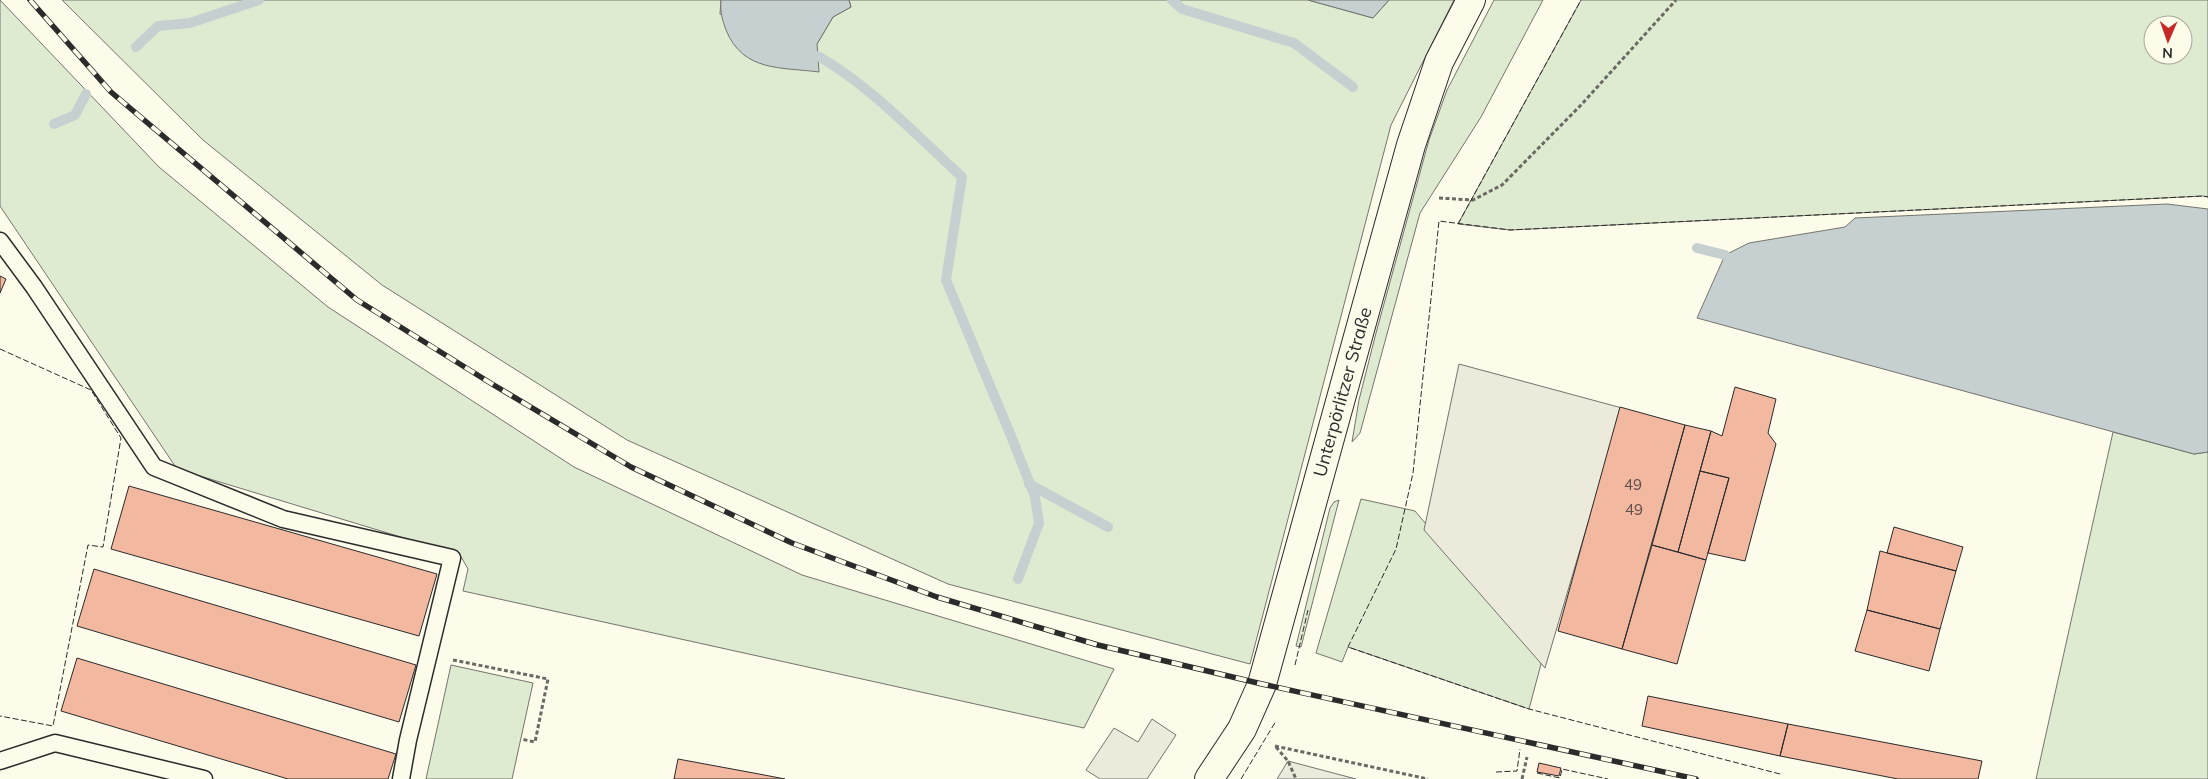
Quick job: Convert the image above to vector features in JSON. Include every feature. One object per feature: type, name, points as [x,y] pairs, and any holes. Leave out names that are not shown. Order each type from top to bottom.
[{"type":"street","name":"Unterpörlitzer Straße","points":[[1209,779],[1242,729],[1262,684],[1411,145],[1439,62],[1471,0]]},
{"type":"lane","points":[[0,241],[34,287],[154,467],[283,518],[452,558],[400,779]]},
{"type":"lane","points":[[0,761],[55,742],[204,779]]},
{"type":"path","points":[[1439,198],[1473,200],[1502,185],[1581,105],[1676,0]]},
{"type":"path","points":[[429,655],[548,679],[536,742],[521,739]]},
{"type":"path","points":[[1296,779],[1288,760],[1275,746],[1428,779]]},
{"type":"path","points":[[1522,779],[1527,757]]},
{"type":"green space","points":[[0,0],[159,167],[328,307],[574,467],[802,575],[1114,669],[1084,728],[463,591],[468,569],[460,555],[177,469],[0,206]]},
{"type":"green space","points":[[62,0],[721,0],[720,14],[817,44],[833,17],[851,7],[849,0],[1308,0],[1373,18],[1389,0],[1454,0],[1391,125],[1250,664],[948,584],[627,440],[382,285],[203,140]]},
{"type":"green space","points":[[1494,0],[1543,0],[1481,117],[1420,213],[1360,433],[1352,442],[1359,400],[1376,333],[1429,140],[1447,90]]},
{"type":"green space","points":[[1581,0],[2208,0],[2208,197],[1510,230],[1458,224]]},
{"type":"green space","points":[[2113,432],[2194,454],[2208,452],[2208,779],[2036,779]]},
{"type":"green space","points":[[1361,499],[1415,511],[1538,656],[1541,664],[1529,709],[1348,647],[1342,662],[1316,653]]},
{"type":"green space","points":[[1339,500],[1301,647],[1296,646],[1330,508],[1334,502]]},
{"type":"green space","points":[[451,665],[533,683],[512,779],[426,779]]},
{"type":"shaded area","points":[[721,0],[849,0],[851,7],[833,17],[817,44],[819,72],[777,68],[765,65],[742,54],[733,44],[726,30]]},
{"type":"shaded area","points":[[1308,0],[1389,0],[1373,18]]},
{"type":"shaded area","points":[[2167,204],[2208,209],[2208,452],[2194,454],[1697,318],[1725,255],[1749,243],[1845,227],[1855,218]]},
{"type":"shaded area","points":[[1459,364],[1622,408],[1545,668],[1424,530]]},
{"type":"shaded area","points":[[1152,719],[1176,735],[1147,779],[1100,779],[1086,770],[1114,728],[1138,742]]},
{"type":"shaded area","points":[[1288,761],[1356,779],[1277,779]]},
{"type":"building","points":[[0,276],[6,279],[0,293]]},
{"type":"building","points":[[1735,387],[1776,399],[1768,433],[1776,444],[1745,561],[1708,553],[1729,478],[1700,471],[1711,431],[1722,436]]},
{"type":"building","points":[[1620,407],[1685,425],[1622,649],[1558,631]]},
{"type":"building","points":[[1685,425],[1711,431],[1678,552],[1652,545]]},
{"type":"building","points":[[1700,471],[1729,478],[1706,560],[1678,552]]},
{"type":"building","points":[[129,486],[437,574],[419,636],[111,549]]},
{"type":"building","points":[[1894,527],[1963,547],[1956,571],[1887,553]]},
{"type":"building","points":[[1652,545],[1706,560],[1677,664],[1622,649]]},
{"type":"building","points":[[1880,551],[1956,571],[1940,629],[1867,610]]},
{"type":"building","points":[[94,569],[416,665],[399,722],[77,626]]},
{"type":"building","points":[[1867,610],[1940,629],[1929,671],[1855,651]]},
{"type":"building","points":[[77,658],[396,754],[388,779],[288,779],[61,711]]},
{"type":"building","points":[[1648,696],[1788,724],[1780,756],[1642,726]]},
{"type":"building","points":[[1788,724],[1982,761],[1978,779],[1898,779],[1780,756]]},
{"type":"building","points":[[678,759],[759,774],[785,779],[674,779]]},
{"type":"building","points":[[1539,763],[1561,768],[1559,776],[1537,772]]},
{"type":"waterway","points":[[136,47],[158,26],[190,23],[259,0]]},
{"type":"waterway","points":[[1172,0],[1182,9],[1294,43],[1353,87]]},
{"type":"waterway","points":[[818,56],[838,68],[875,97],[962,177],[946,280],[1035,497],[1039,523],[1018,579]]},
{"type":"waterway","points":[[54,124],[75,115],[86,94]]},
{"type":"waterway","points":[[1697,248],[1725,255]]},
{"type":"waterway","points":[[1029,484],[1108,527]]},
{"type":"railway","points":[[30,0],[111,92],[357,300],[631,467],[792,543],[937,597],[1098,645],[1262,684],[1696,779]]},
{"type":"fence","points":[[1458,224],[1581,0]]},
{"type":"fence","points":[[1780,774],[1529,709],[1348,647],[1396,549],[1413,473],[1439,221],[1510,230],[2208,197]]},
{"type":"fence","points":[[0,349],[91,390],[121,438],[103,547],[88,545],[53,726],[0,716]]},
{"type":"fence","points":[[1295,665],[1308,610]]},
{"type":"fence","points":[[1241,779],[1276,721]]},
{"type":"fence","points":[[1496,772],[1517,771],[1520,749]]},
{"type":"fence","points":[[1537,773],[1560,778],[1562,769],[1608,779]]}]
